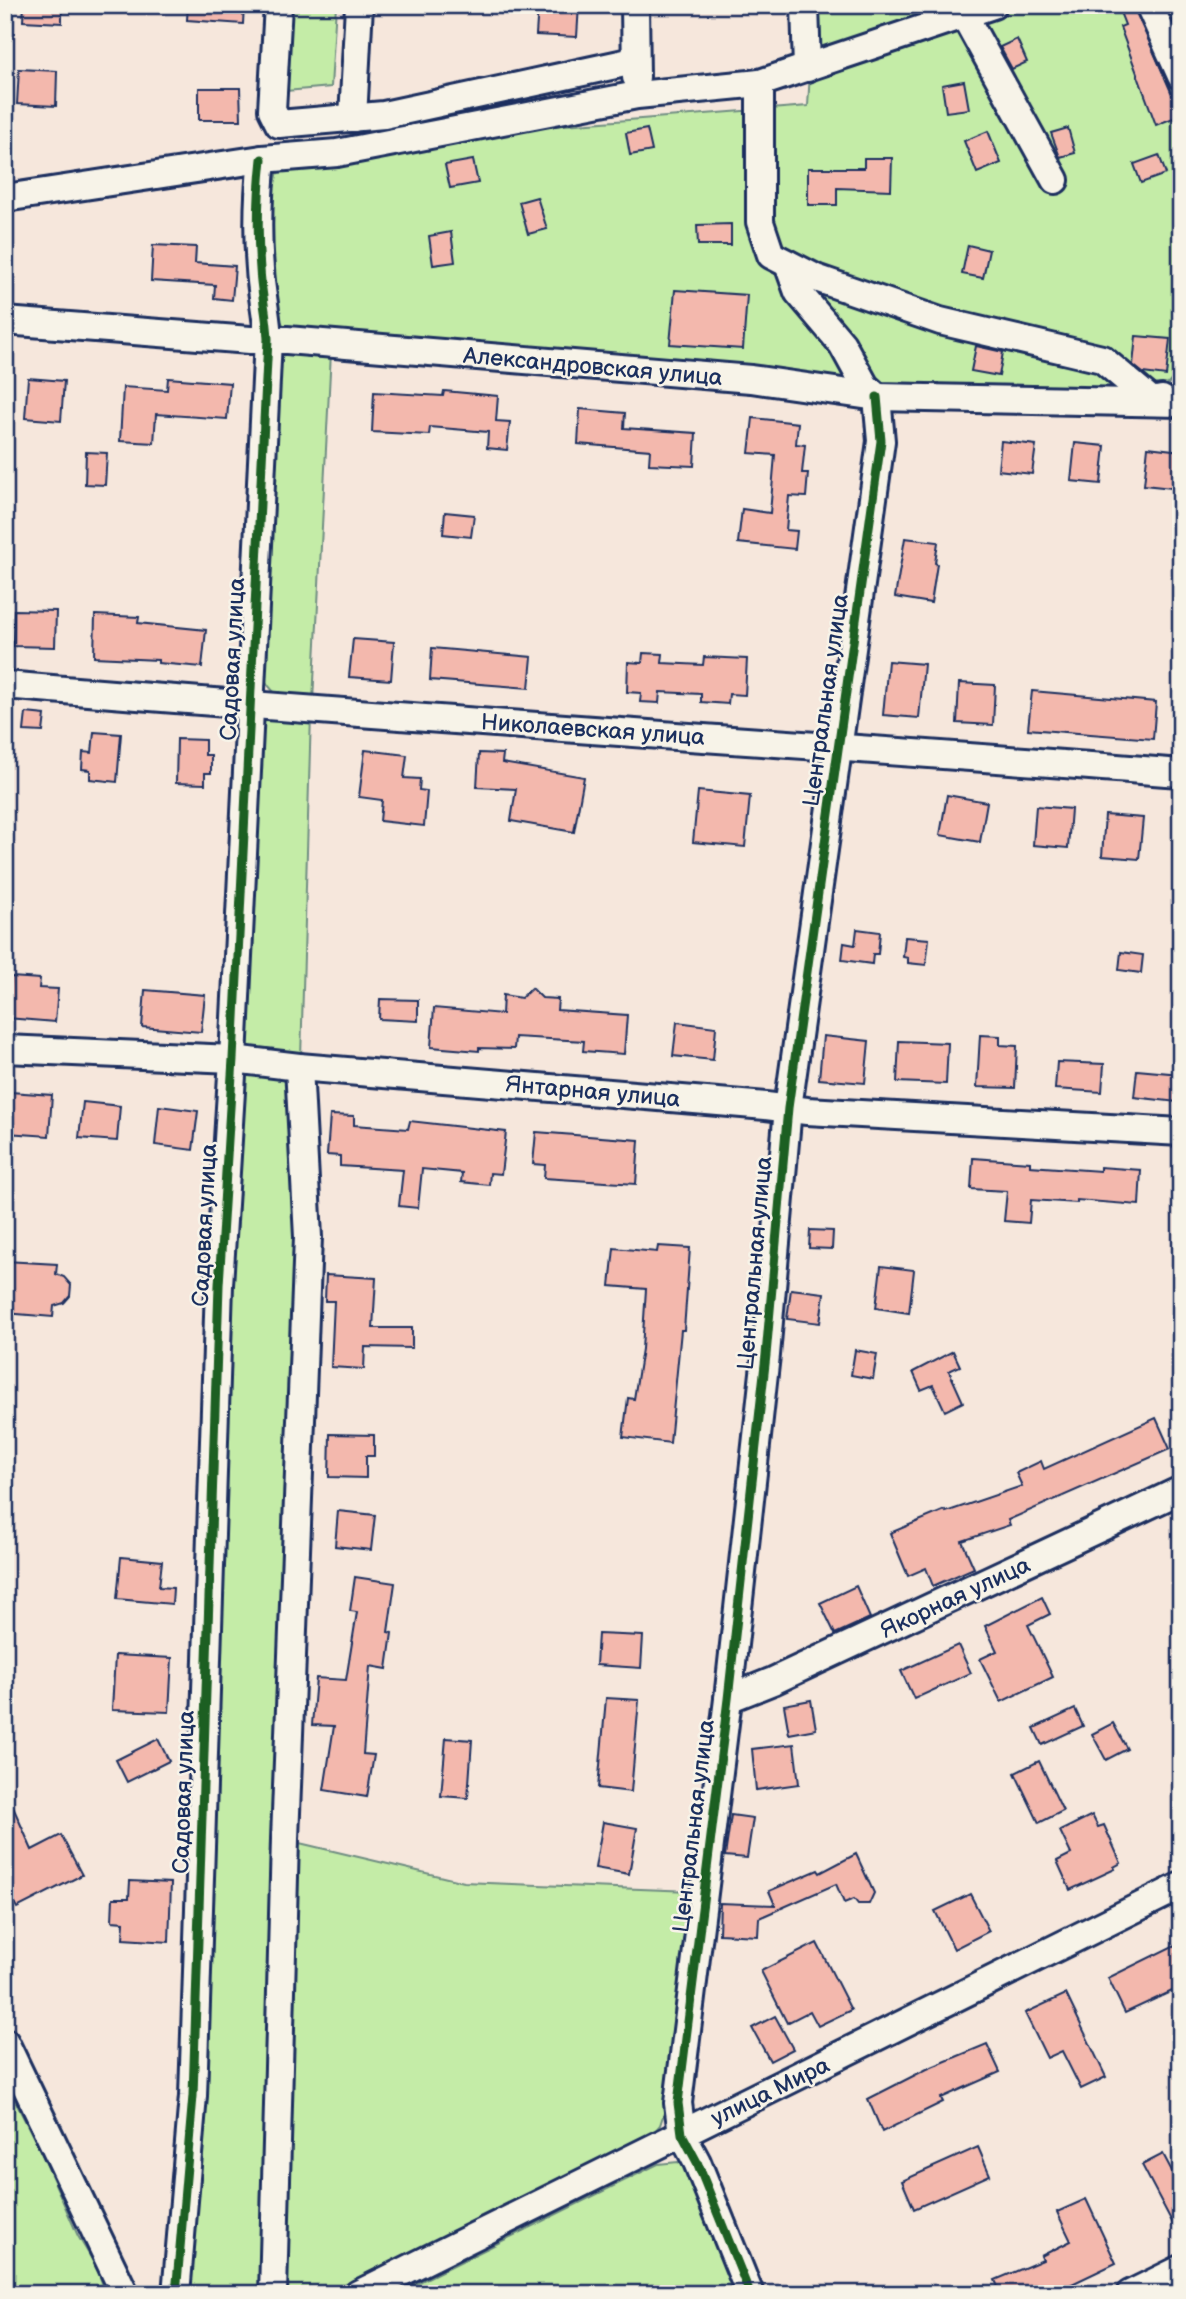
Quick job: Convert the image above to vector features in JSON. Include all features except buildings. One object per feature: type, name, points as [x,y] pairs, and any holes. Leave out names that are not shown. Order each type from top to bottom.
[{"type":"street","points":[[278,5],[272,110],[279,124],[384,115],[634,61]]},
{"type":"street","points":[[353,118],[359,5]]},
{"type":"street","points":[[635,5],[634,61],[637,95]]},
{"type":"street","points":[[804,5],[807,68]]},
{"type":"street","points":[[5,198],[262,159],[337,153],[637,95],[760,83],[993,5]]},
{"type":"street","points":[[1149,5],[1181,76]]},
{"type":"street","points":[[964,15],[1055,180]]},
{"type":"street","points":[[760,83],[760,222],[771,255],[817,278],[940,321],[1102,359],[1152,401],[1181,395]]},
{"type":"street","name":"Садовая улица","points":[[176,2294],[193,2096],[219,1285],[233,1059],[248,705],[268,339],[268,318],[260,269],[258,191],[262,159]]},
{"type":"street","points":[[788,264],[798,292],[842,344],[865,386],[877,397]]},
{"type":"street","name":"Александровская улица","points":[[5,321],[268,339],[751,379],[877,397],[1181,403]]},
{"type":"street","name":"Центральная улица","points":[[682,2134],[678,2103],[728,1699],[766,1355],[788,1108],[881,441],[877,397]]},
{"type":"street","name":"Николаевская улица","points":[[5,685],[1181,773]]},
{"type":"street","name":"Янтарная улица","points":[[5,1049],[233,1059],[807,1111],[1181,1132]]},
{"type":"street","points":[[273,2294],[285,1839],[308,1237],[299,1067]]},
{"type":"street","name":"Якорная улица","points":[[728,1699],[786,1675],[1181,1490]]},
{"type":"street","name":"улица Мира","points":[[358,2294],[1181,1886]]},
{"type":"street","points":[[5,2042],[125,2294]]},
{"type":"street","points":[[682,2134],[697,2162],[750,2294]]},
{"type":"street","points":[[1130,2294],[1181,2269]]},
{"type":"green space","points":[[268,5],[336,5],[331,87],[263,93]]},
{"type":"green space","points":[[814,5],[1181,5],[1181,370],[1152,401],[865,386],[288,332],[277,315],[269,210],[278,171],[270,148],[808,106]]},
{"type":"green space","points":[[331,352],[313,701],[275,693],[260,671],[276,353]]},
{"type":"green space","points":[[273,712],[311,714],[301,1058],[251,1056],[239,1042],[261,720]]},
{"type":"green space","points":[[256,1072],[282,1077],[291,1092],[300,1237],[263,2294],[187,2294],[225,1287],[240,1079]]},
{"type":"green space","points":[[291,1841],[464,1882],[691,1891],[666,2107],[660,2125],[650,2137],[327,2294],[281,2294]]},
{"type":"green space","points":[[5,2081],[42,2154],[78,2236],[96,2266],[106,2294],[11,2294],[5,2281]]},
{"type":"green space","points":[[678,2162],[691,2169],[742,2294],[395,2294],[658,2164]]},
{"type":"cycle path","points":[[176,2294],[193,2096],[219,1285],[233,1059],[268,339],[258,241],[262,159]]},
{"type":"cycle path","points":[[750,2294],[697,2162],[682,2134],[678,2103],[728,1699],[766,1355],[788,1108],[881,441],[877,397]]}]
